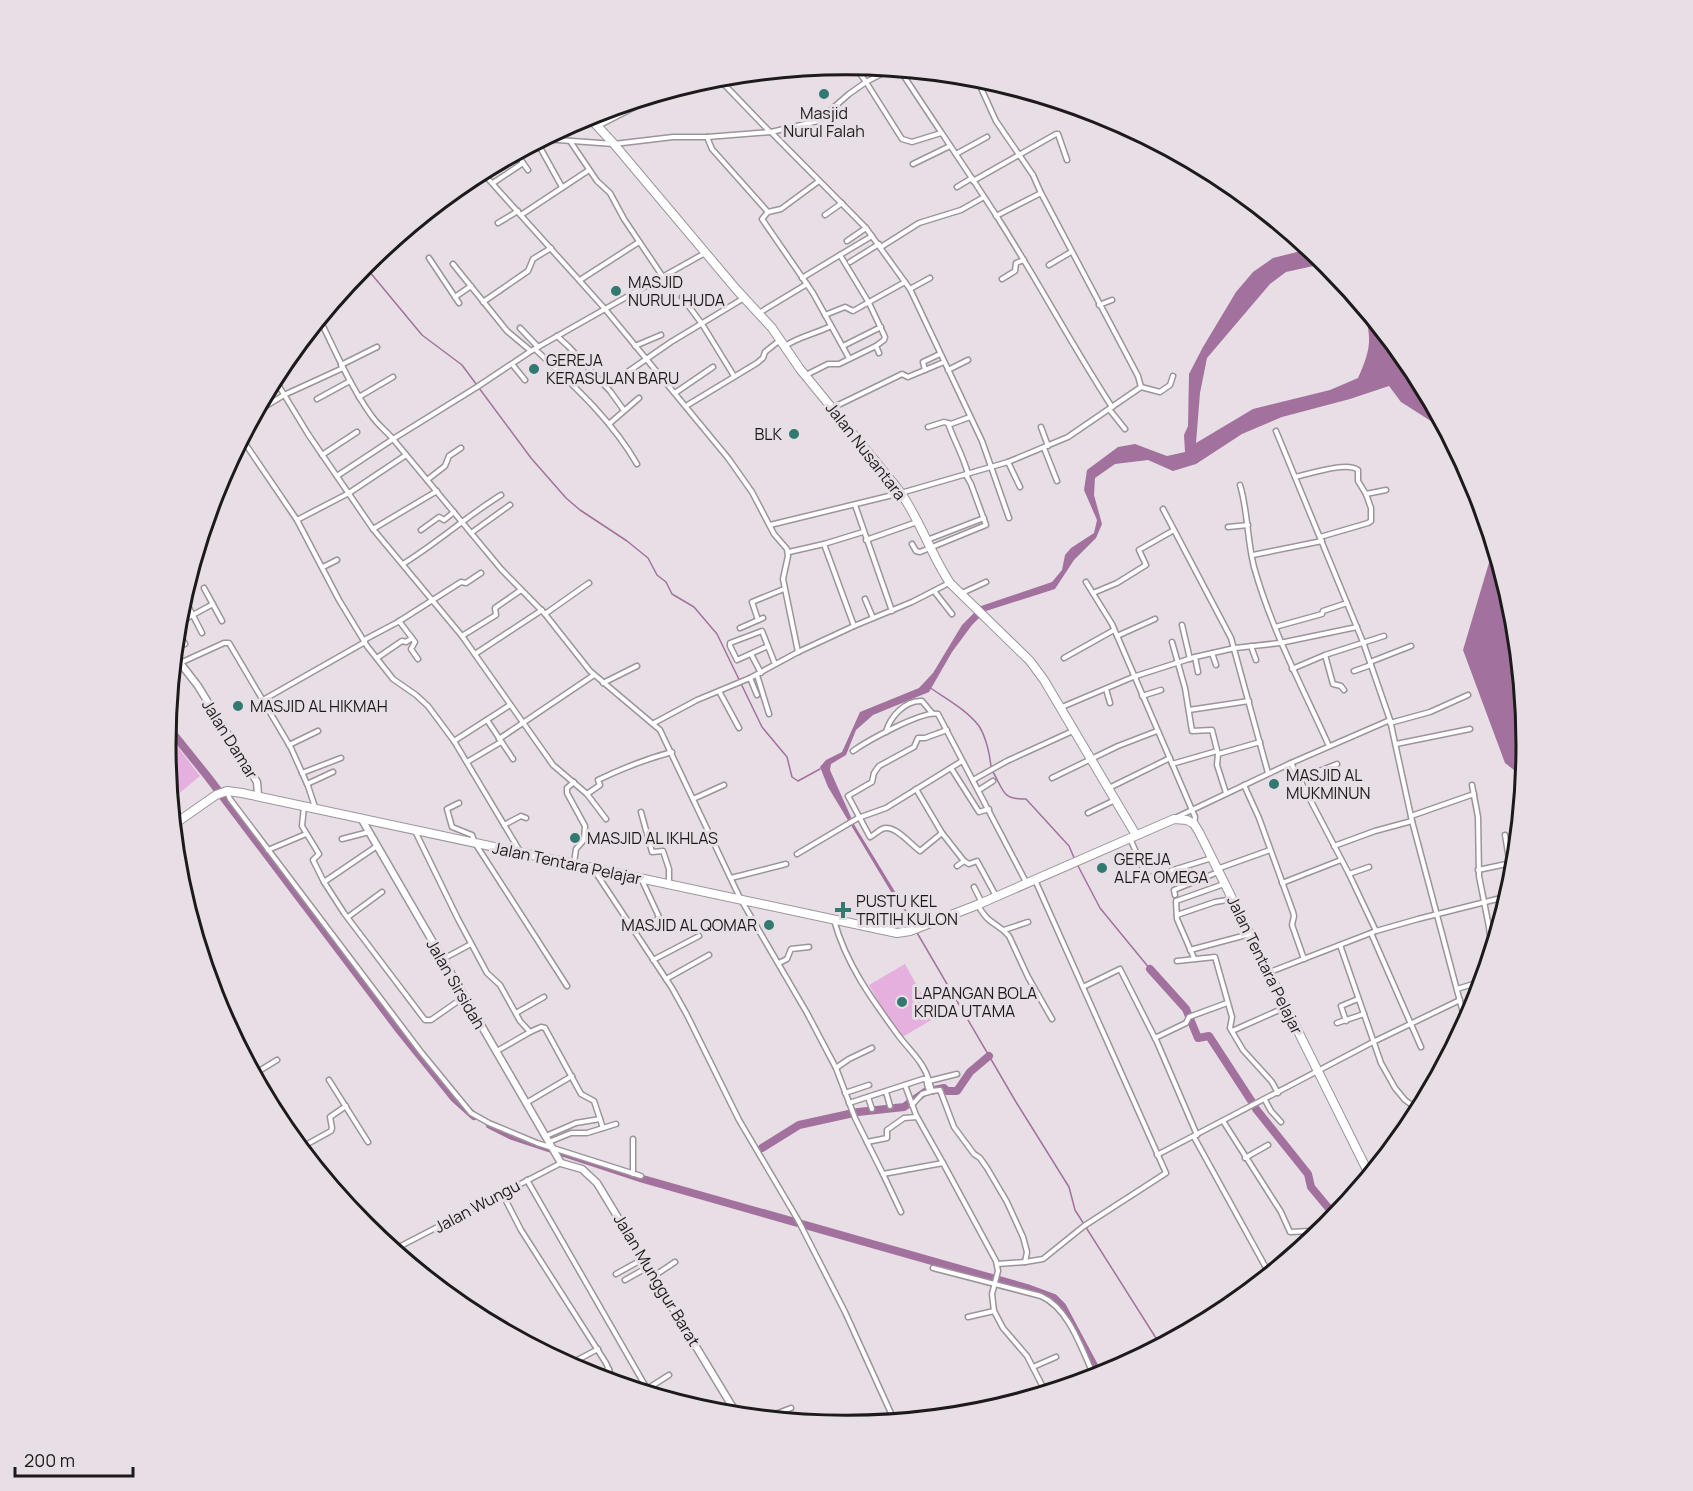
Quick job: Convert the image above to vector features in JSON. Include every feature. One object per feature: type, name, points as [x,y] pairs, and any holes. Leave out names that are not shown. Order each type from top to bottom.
[{"type":"highway","name":"Jalan Nusantara","points":[[596,124],[783,343],[805,375],[901,493],[950,582],[1030,661],[1062,707],[1116,799],[1132,836]]},
{"type":"highway","name":"Jalan Tentara Pelajar","points":[[226,791],[258,795],[415,831],[740,898],[890,932],[910,931],[980,904]]},
{"type":"highway","points":[[180,820],[216,795],[226,791]]},
{"type":"highway","points":[[980,904],[1174,819],[1183,819],[1194,824]]},
{"type":"highway","name":"Jalan Tentara Pelajar","points":[[1194,824],[1366,1169]]},
{"type":"street","points":[[861,75],[904,141],[917,142],[941,133]]},
{"type":"street","points":[[560,140],[614,144],[674,137],[771,132],[818,121],[866,82],[878,76]]},
{"type":"street","points":[[905,78],[1024,260],[1091,377],[1125,429]]},
{"type":"street","points":[[726,86],[866,228],[910,289],[993,467],[1009,518]]},
{"type":"street","points":[[981,89],[996,121],[1033,175],[1071,252],[1138,376],[1141,387]]},
{"type":"street","points":[[957,187],[1057,134],[1067,160]]},
{"type":"street","points":[[707,137],[712,149],[768,212]]},
{"type":"street","points":[[956,154],[987,137]]},
{"type":"street","points":[[570,140],[601,186],[610,193],[663,277]]},
{"type":"street","points":[[913,164],[950,146]]},
{"type":"street","points":[[541,149],[562,187]]},
{"type":"street","points":[[521,160],[528,170]]},
{"type":"street","points":[[493,183],[523,163]]},
{"type":"street","points":[[498,223],[520,213],[589,170]]},
{"type":"street","points":[[489,179],[605,309],[728,458],[752,492],[774,534],[788,552]]},
{"type":"street","points":[[819,181],[778,210],[768,212],[762,219],[807,284],[849,358]]},
{"type":"street","points":[[996,216],[1041,192]]},
{"type":"street","points":[[850,262],[919,223],[961,210],[984,197]]},
{"type":"street","points":[[825,214],[842,203]]},
{"type":"street","points":[[848,241],[866,228]]},
{"type":"street","points":[[802,278],[872,236]]},
{"type":"street","points":[[580,280],[639,242]]},
{"type":"street","points":[[483,302],[528,271],[533,259],[551,248]]},
{"type":"street","points":[[1049,265],[1071,252]]},
{"type":"street","points":[[337,476],[535,349],[706,253]]},
{"type":"street","points":[[805,375],[828,364],[838,364],[876,346],[885,338],[869,303],[840,255]]},
{"type":"street","points":[[429,258],[459,303]]},
{"type":"street","points":[[1002,279],[1014,272],[1016,263],[1024,260]]},
{"type":"street","points":[[453,264],[507,331],[535,349]]},
{"type":"street","points":[[910,289],[930,278]]},
{"type":"street","points":[[825,315],[845,307],[853,311],[905,282]]},
{"type":"street","points":[[758,313],[807,284]]},
{"type":"street","points":[[455,297],[471,286]]},
{"type":"street","points":[[682,297],[702,324],[734,376]]},
{"type":"street","points":[[616,380],[744,298]]},
{"type":"street","points":[[1099,305],[1112,300]]},
{"type":"street","points":[[686,406],[763,358],[765,351],[831,326]]},
{"type":"street","points":[[323,327],[350,381],[372,417],[521,590],[542,610],[594,675],[654,723],[672,752],[740,898],[779,963],[836,1068],[855,1118],[901,1212]]},
{"type":"street","points":[[843,346],[881,327]]},
{"type":"street","points":[[520,328],[535,349],[609,424],[637,464]]},
{"type":"street","points":[[635,346],[661,335]]},
{"type":"street","points":[[557,336],[610,391],[623,410]]},
{"type":"street","points":[[876,346],[879,353]]},
{"type":"street","points":[[270,403],[377,347]]},
{"type":"street","points":[[925,370],[922,363],[940,354]]},
{"type":"street","points":[[948,370],[968,360]]},
{"type":"street","points":[[832,408],[896,376],[903,374],[907,378],[944,362]]},
{"type":"street","points":[[512,364],[525,380]]},
{"type":"street","points":[[675,393],[713,367]]},
{"type":"street","points":[[1141,387],[1160,393],[1170,385],[1173,376]]},
{"type":"street","points":[[359,397],[393,377]]},
{"type":"street","points":[[317,399],[350,381]]},
{"type":"street","points":[[770,525],[901,493],[993,467],[1046,448],[1068,437],[1141,387]]},
{"type":"street","points":[[280,388],[373,529],[462,636],[553,765],[587,794],[606,819]]},
{"type":"street","points":[[609,424],[639,398]]},
{"type":"street","points":[[928,427],[970,417]]},
{"type":"street","points":[[912,544],[918,552],[928,543],[984,518],[967,474],[961,450],[957,447],[948,423]]},
{"type":"street","points":[[1041,428],[1057,481]]},
{"type":"street","points":[[1276,431],[1363,642],[1390,721],[1436,914],[1462,1010]]},
{"type":"street","points":[[322,455],[357,432]]},
{"type":"street","points":[[247,446],[297,520],[339,600],[365,641],[393,679],[423,700],[454,741],[521,853]]},
{"type":"street","points":[[428,480],[445,466],[449,456],[461,448]]},
{"type":"street","points":[[297,520],[349,493],[406,455]]},
{"type":"street","points":[[1008,462],[1020,487]]},
{"type":"street","points":[[1253,555],[1321,539],[1369,523],[1371,508],[1358,481],[1358,470],[1354,467],[1345,466],[1295,477]]},
{"type":"street","points":[[1240,485],[1255,568],[1280,643],[1329,746]]},
{"type":"street","points":[[373,529],[436,490]]},
{"type":"street","points":[[1366,494],[1386,490]]},
{"type":"street","points":[[403,564],[434,545],[461,521],[501,495]]},
{"type":"street","points":[[471,533],[510,505]]},
{"type":"street","points":[[855,505],[892,610]]},
{"type":"street","points":[[1163,509],[1235,648],[1268,773]]},
{"type":"street","points":[[421,530],[439,517],[444,520],[454,512]]},
{"type":"street","points":[[866,540],[917,522]]},
{"type":"street","points":[[1228,527],[1248,525]]},
{"type":"street","points":[[1093,593],[1117,583],[1146,565],[1139,549],[1174,530]]},
{"type":"street","points":[[788,552],[863,532]]},
{"type":"street","points":[[824,544],[854,626]]},
{"type":"street","points":[[788,552],[783,572],[784,589],[798,652]]},
{"type":"street","points":[[323,567],[337,560]]},
{"type":"street","points":[[263,700],[461,582],[466,583],[481,573]]},
{"type":"street","points":[[654,723],[697,700],[759,674],[798,652],[950,582]]},
{"type":"street","points":[[961,593],[986,582]]},
{"type":"street","points":[[1086,582],[1104,609],[1117,636],[1195,817],[1194,824]]},
{"type":"street","points":[[545,614],[589,583]]},
{"type":"street","points":[[204,588],[222,621]]},
{"type":"street","points":[[759,631],[759,619],[752,602],[784,589]]},
{"type":"street","points":[[462,636],[496,615],[495,608],[521,590]]},
{"type":"street","points":[[934,591],[951,614]]},
{"type":"street","points":[[865,599],[873,618]]},
{"type":"street","points":[[1275,627],[1322,615],[1323,610],[1347,603]]},
{"type":"street","points":[[188,618],[213,604]]},
{"type":"street","points":[[190,610],[202,633]]},
{"type":"street","points":[[475,654],[542,610]]},
{"type":"street","points":[[740,628],[759,619]]},
{"type":"street","points":[[1117,636],[1155,619]]},
{"type":"street","points":[[399,621],[412,638],[415,644],[411,649],[418,659]]},
{"type":"street","points":[[1182,626],[1198,672]]},
{"type":"street","points":[[1062,707],[1133,677],[1192,658],[1235,648],[1280,643],[1357,627]]},
{"type":"street","points":[[1064,658],[1114,630]]},
{"type":"street","points":[[759,631],[762,631],[775,664]]},
{"type":"street","points":[[759,631],[730,644],[737,660],[768,646]]},
{"type":"street","points":[[1292,669],[1325,655],[1384,636]]},
{"type":"street","points":[[377,658],[402,641],[406,642],[412,638]]},
{"type":"street","points":[[182,662],[228,642],[289,745],[315,808]]},
{"type":"street","points":[[1172,642],[1192,731],[1211,729],[1217,753],[1217,765],[1226,794]]},
{"type":"street","points":[[1251,646],[1256,660]]},
{"type":"street","points":[[1354,671],[1411,646]]},
{"type":"street","points":[[1212,653],[1216,665]]},
{"type":"street","points":[[752,654],[769,714]]},
{"type":"street","points":[[1325,655],[1334,685],[1341,686],[1344,690]]},
{"type":"street","name":"Jalan Damar","points":[[181,665],[198,686],[257,782],[258,795]]},
{"type":"street","points":[[603,683],[637,666]]},
{"type":"street","points":[[466,762],[594,675]]},
{"type":"street","points":[[750,678],[757,695]]},
{"type":"street","points":[[1107,689],[1110,703]]},
{"type":"street","points":[[1142,696],[1161,690]]},
{"type":"street","points":[[719,691],[739,728]]},
{"type":"street","points":[[1174,819],[1244,784],[1329,746],[1390,721],[1430,712],[1468,696]]},
{"type":"street","points":[[886,733],[889,720],[894,714],[917,701],[922,701],[932,713]]},
{"type":"street","points":[[1189,710],[1249,701]]},
{"type":"street","points":[[454,741],[510,705]]},
{"type":"street","points":[[853,751],[903,723],[932,713],[938,714],[1026,883]]},
{"type":"street","points":[[487,720],[513,759]]},
{"type":"street","points":[[1396,744],[1470,729]]},
{"type":"street","points":[[942,833],[925,848],[918,850],[908,839],[888,827],[870,837],[849,794],[872,782],[879,766],[914,747],[918,738],[925,738],[947,730]]},
{"type":"street","points":[[974,780],[992,769],[1075,730]]},
{"type":"street","points":[[289,745],[318,731]]},
{"type":"street","points":[[1052,778],[1091,758],[1157,731]]},
{"type":"street","points":[[1172,764],[1260,742]]},
{"type":"street","points":[[587,794],[600,786],[598,780],[619,769],[646,758],[672,752]]},
{"type":"street","points":[[302,773],[341,758]]},
{"type":"street","points":[[1108,788],[1170,758]]},
{"type":"street","points":[[797,854],[859,818],[886,808],[962,761]]},
{"type":"street","points":[[1291,762],[1349,874],[1421,1047]]},
{"type":"street","points":[[943,763],[980,812],[989,809]]},
{"type":"street","points":[[1299,779],[1337,764]]},
{"type":"street","points":[[307,784],[333,772]]},
{"type":"street","points":[[574,782],[567,788],[567,793],[585,826],[584,840],[576,849],[574,864]]},
{"type":"street","points":[[979,790],[993,782]]},
{"type":"street","points":[[1244,784],[1294,915],[1292,925],[1304,959]]},
{"type":"street","points":[[693,799],[724,785]]},
{"type":"street","points":[[1472,785],[1478,817],[1478,870],[1489,935]]},
{"type":"street","points":[[916,789],[942,833],[964,861],[969,864],[977,861],[996,897]]},
{"type":"street","points":[[226,791],[428,1061],[466,1107],[489,1124],[641,1176]]},
{"type":"street","points":[[1334,846],[1474,794]]},
{"type":"street","points":[[1088,813],[1116,799]]},
{"type":"street","points":[[459,803],[447,809],[452,827],[470,834],[567,986]]},
{"type":"street","points":[[304,806],[302,826],[319,854],[313,860],[324,882],[426,1020],[431,1020],[464,997]]},
{"type":"street","points":[[641,812],[652,852],[663,851],[669,869],[669,883]]},
{"type":"street","points":[[504,825],[521,816],[526,818]]},
{"type":"street","name":"Jalan Sirsidah","points":[[361,818],[561,1163]]},
{"type":"street","points":[[415,831],[487,973],[500,985],[530,1032]]},
{"type":"street","points":[[342,839],[369,832]]},
{"type":"street","points":[[268,850],[306,834]]},
{"type":"street","points":[[1505,835],[1507,856]]},
{"type":"street","points":[[1132,836],[1147,878],[1212,858]]},
{"type":"street","points":[[324,882],[377,846]]},
{"type":"street","points":[[1175,895],[1174,890],[1270,850]]},
{"type":"street","points":[[1282,883],[1341,860]]},
{"type":"street","points":[[957,866],[964,861]]},
{"type":"street","points":[[1478,870],[1506,863]]},
{"type":"street","points":[[731,878],[786,864]]},
{"type":"street","points":[[1349,874],[1369,867]]},
{"type":"street","points":[[593,868],[654,960],[687,1015],[739,1120],[798,1220],[845,1312],[892,1415]]},
{"type":"street","points":[[641,878],[659,917],[655,922],[650,923]]},
{"type":"street","points":[[997,1264],[1043,1259],[1084,1226],[1166,1175],[1035,879]]},
{"type":"street","points":[[1195,958],[1180,929],[1177,900],[1225,884]]},
{"type":"street","points":[[974,887],[985,919],[1004,930],[1052,1019]]},
{"type":"street","points":[[348,917],[382,892]]},
{"type":"street","points":[[1177,915],[1215,902],[1233,899]]},
{"type":"street","points":[[1270,972],[1374,932],[1499,899]]},
{"type":"street","points":[[834,920],[840,941],[859,981],[906,1046],[919,1060],[931,1089]]},
{"type":"street","points":[[1004,930],[1028,922]]},
{"type":"street","points":[[1190,950],[1251,934]]},
{"type":"street","points":[[654,960],[699,936]]},
{"type":"street","points":[[442,960],[471,944]]},
{"type":"street","points":[[1340,945],[1381,1063],[1395,1088],[1412,1105]]},
{"type":"street","points":[[779,963],[787,959],[791,949],[809,947]]},
{"type":"street","points":[[666,979],[709,955]]},
{"type":"street","points":[[1177,961],[1215,957],[1232,1017],[1230,1026],[1232,1031],[1243,1050],[1273,1084],[1278,1093]]},
{"type":"street","points":[[1083,987],[1120,969],[1155,1038],[1196,1136],[1266,1268]]},
{"type":"street","points":[[1456,989],[1473,984]]},
{"type":"street","points":[[516,1013],[544,997]]},
{"type":"street","points":[[1346,1021],[1341,1006],[1358,999]]},
{"type":"street","points":[[1157,1155],[1373,1042],[1460,1000]]},
{"type":"street","points":[[1155,1038],[1186,1023],[1189,1017],[1227,1003]]},
{"type":"street","points":[[1232,1031],[1287,1007]]},
{"type":"street","points":[[1337,1023],[1364,1014]]},
{"type":"street","points":[[495,1052],[530,1032],[545,1028],[582,1095],[594,1101],[603,1128]]},
{"type":"street","points":[[836,1068],[873,1048]]},
{"type":"street","points":[[260,1070],[277,1060]]},
{"type":"street","points":[[929,1081],[957,1074]]},
{"type":"street","points":[[525,1103],[572,1076]]},
{"type":"street","points":[[849,1103],[925,1079],[931,1089]]},
{"type":"street","points":[[328,1080],[368,1142]]},
{"type":"street","points":[[845,1093],[869,1085]]},
{"type":"street","points":[[905,1085],[917,1117],[997,1264],[998,1272],[992,1294],[994,1311],[1003,1328],[1027,1356],[1043,1386]]},
{"type":"street","points":[[911,1103],[931,1089],[940,1090],[954,1127],[974,1154],[980,1158],[999,1186],[1023,1237],[1027,1252],[1025,1262]]},
{"type":"street","points":[[886,1092],[890,1106]]},
{"type":"street","points":[[868,1097],[872,1109]]},
{"type":"street","points":[[1265,1100],[1281,1122]]},
{"type":"street","points":[[308,1144],[331,1131],[333,1128],[330,1117],[346,1106]]},
{"type":"street","points":[[867,1143],[887,1138],[887,1130],[900,1120],[917,1117]]},
{"type":"street","points":[[549,1144],[576,1123],[600,1119]]},
{"type":"street","points":[[1223,1121],[1281,1212],[1290,1232],[1309,1231]]},
{"type":"street","points":[[549,1144],[573,1133],[585,1134],[616,1124]]},
{"type":"street","points":[[633,1139],[633,1174]]},
{"type":"street","points":[[1245,1158],[1268,1145]]},
{"type":"street","name":"Jalan Wungu","points":[[400,1246],[561,1163]]},
{"type":"street","name":"Jalan Munggur Barat","points":[[561,1163],[582,1168],[592,1177],[610,1202],[732,1406]]},
{"type":"street","points":[[883,1174],[943,1163]]},
{"type":"street","points":[[527,1179],[644,1384]]},
{"type":"street","points":[[502,1193],[527,1239],[598,1349],[610,1372]]},
{"type":"street","points":[[616,1274],[644,1258]]},
{"type":"street","points":[[654,1275],[675,1262]]},
{"type":"street","points":[[625,1280],[648,1266]]},
{"type":"street","points":[[933,1268],[1041,1296],[1053,1302],[1064,1315],[1091,1369]]},
{"type":"street","points":[[968,1317],[994,1311]]},
{"type":"street","points":[[578,1360],[598,1349]]},
{"type":"street","points":[[1033,1367],[1056,1357]]},
{"type":"street","points":[[651,1386],[669,1375]]},
{"type":"street","points":[[780,1412],[791,1408]]},
{"type":"shaded area","points":[[1300,251],[1315,266],[1286,272],[1270,284],[1207,358],[1200,393],[1196,443],[1253,409],[1330,390],[1358,378],[1368,350],[1367,324],[1404,373],[1434,423],[1401,402],[1389,386],[1282,417],[1242,434],[1196,464],[1173,471],[1148,460],[1115,464],[1095,478],[1094,495],[1102,524],[1096,538],[1074,560],[1055,589],[986,611],[972,625],[952,652],[929,692],[873,715],[856,730],[846,755],[831,764],[830,770],[855,826],[911,918],[908,920],[828,787],[820,767],[826,760],[842,752],[860,712],[919,688],[933,673],[962,625],[981,606],[1052,582],[1062,570],[1065,555],[1071,548],[1094,533],[1097,520],[1084,490],[1087,470],[1118,447],[1135,444],[1167,456],[1185,452],[1184,435],[1188,426],[1189,374],[1236,292],[1253,272],[1273,258]]},
{"type":"shaded area","points":[[1490,559],[1504,615],[1511,658],[1516,702],[1516,772],[1505,763],[1463,650]]},
{"type":"shaded area","points":[[176,745],[200,776],[178,795]]},
{"type":"shaded area","name":"LAPANGAN BOLA KRIDA UTAMA","points":[[905,964],[935,1018],[899,1039],[869,985]]},
{"type":"waterway","points":[[370,273],[422,335],[462,365],[531,458],[566,498],[648,558],[657,575],[666,582],[672,594],[694,607],[717,634],[762,727],[787,757],[792,777],[798,781],[820,769]]},
{"type":"waterway","points":[[929,687],[962,710],[979,726],[984,735],[991,767]]},
{"type":"waterway","points":[[176,737],[400,1031],[454,1098],[474,1116]]},
{"type":"waterway","points":[[993,772],[1008,796],[1026,799],[1069,846],[1075,860]]},
{"type":"waterway","points":[[1077,864],[1100,908],[1150,969]]},
{"type":"waterway","points":[[909,918],[914,927]]},
{"type":"waterway","points":[[916,931],[1016,1102],[1069,1187],[1075,1210],[1157,1340]]},
{"type":"waterway","points":[[1150,969],[1186,1009],[1198,1038],[1209,1036],[1254,1105]]},
{"type":"waterway","points":[[762,1148],[799,1125],[858,1112],[904,1107],[925,1092],[944,1088],[947,1091],[957,1091],[970,1072],[989,1056]]},
{"type":"waterway","points":[[1256,1109],[1308,1174],[1311,1187],[1330,1210]]},
{"type":"waterway","points":[[490,1125],[512,1136],[643,1179],[1027,1288],[1054,1298],[1062,1306],[1095,1368]]},
{"type":"place","name":"Masjid Nurul Falah","points":[[824,94]]},
{"type":"place","name":"MASJID NURUL HUDA","points":[[616,291]]},
{"type":"place","name":"GEREJA KERASULAN BARU","points":[[534,369]]},
{"type":"place","name":"BLK","points":[[794,434]]},
{"type":"place","name":"MASJID AL HIKMAH","points":[[238,706]]},
{"type":"place","name":"MASJID AL MUKMINUN","points":[[1274,784]]},
{"type":"place","name":"MASJID AL IKHLAS","points":[[575,838]]},
{"type":"place","name":"GEREJA ALFA OMEGA","points":[[1102,868]]},
{"type":"place","name":"PUSTU KEL TRITIH KULON","points":[[843,910]]},
{"type":"place","name":"MASJID AL QOMAR","points":[[769,925]]},
{"type":"place","name":"LAPANGAN BOLA KRIDA UTAMA","points":[[902,1002]]}]
